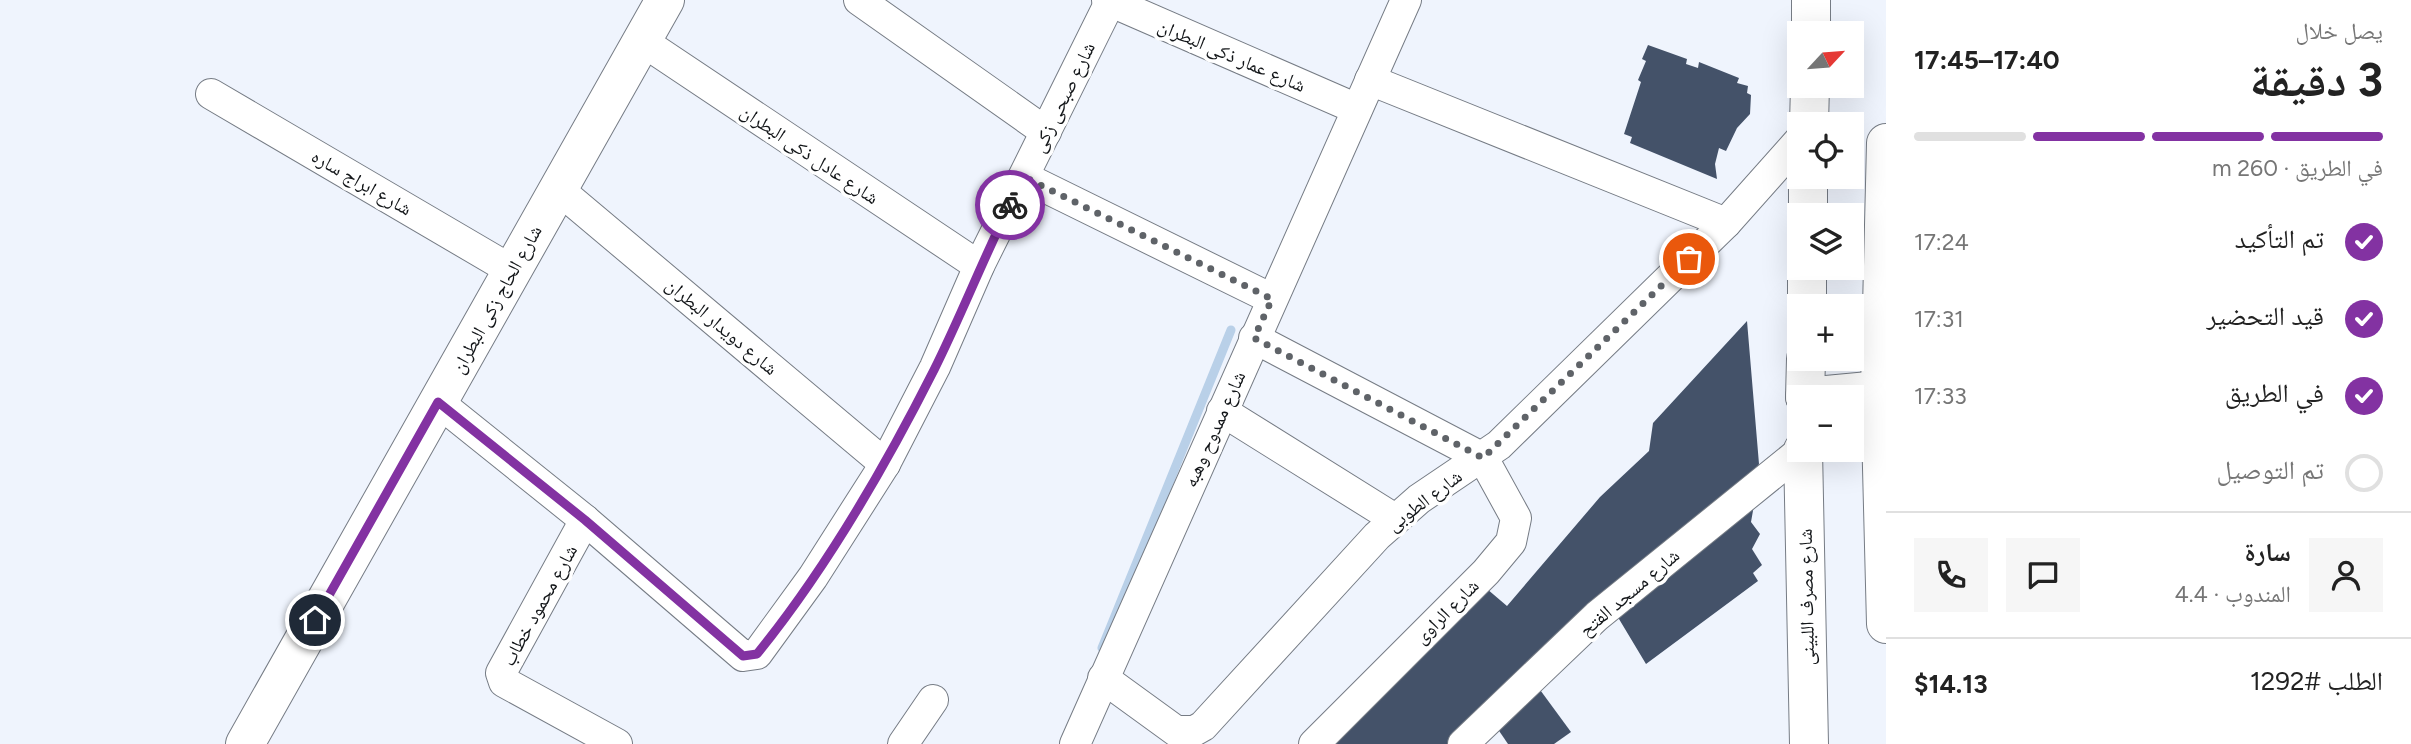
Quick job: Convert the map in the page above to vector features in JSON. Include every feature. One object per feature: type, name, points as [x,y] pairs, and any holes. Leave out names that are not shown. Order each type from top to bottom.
[{"type":"main road","name":"شارع الحاج زكى البطران","points":[[245,744],[665,0]]},
{"type":"main road","points":[[1811,0],[1811,21]]},
{"type":"main road","points":[[1886,143],[1880,381],[1886,624]]},
{"type":"main road","points":[[1806,383],[1880,381]]},
{"type":"main road","name":"شارع مصرف اللبينى","points":[[1803,462],[1809,744]]},
{"type":"street","points":[[859,0],[1046,132]]},
{"type":"street","name":"شارع ممدوح وهبه","points":[[1075,744],[1406,0]]},
{"type":"street","name":"شارع صبحى زكى","points":[[585,520],[743,656],[757,654],[813,577],[885,464],[935,367],[979,266],[1109,1]]},
{"type":"street","name":"شارع عمار ذكى البطران","points":[[1109,1],[1357,109]]},
{"type":"street","name":"شارع عادل ذكى البطران","points":[[642,41],[979,266]]},
{"type":"street","points":[[1370,80],[1726,223]]},
{"type":"street","name":"شارع ابراج ساره","points":[[211,94],[513,271]]},
{"type":"street","name":"شارع الطوبى","points":[[1103,678],[1176,731],[1194,731],[1203,726],[1395,519],[1419,499],[1483,458],[1726,223],[1787,154]]},
{"type":"street","points":[[1024,177],[1272,299]]},
{"type":"street","name":"شارع دويدار البطران","points":[[558,189],[885,464]]},
{"type":"street","points":[[1254,338],[1483,458]]},
{"type":"street","points":[[438,402],[585,520]]},
{"type":"street","points":[[1222,411],[1395,519]]},
{"type":"street","name":"شارع الراوى","points":[[1314,744],[1486,572],[1511,542],[1516,518],[1483,458]]},
{"type":"street","name":"شارع مسجد الفتح","points":[[1463,744],[1597,616],[1788,462]]},
{"type":"street","name":"شارع محمود خطاب","points":[[585,520],[501,673],[504,682],[512,687],[617,744]]},
{"type":"street","points":[[903,744],[933,699]]},
{"type":"building","points":[[1648,45],[1687,59],[1686,64],[1698,68],[1699,62],[1739,78],[1737,83],[1748,86],[1747,93],[1751,95],[1750,114],[1737,128],[1726,151],[1719,148],[1715,164],[1717,179],[1630,143],[1632,137],[1624,134],[1641,82],[1638,80],[1646,61],[1642,59]]},
{"type":"building","points":[[1747,321],[1759,464],[1755,472],[1452,744],[1319,744],[1480,583],[1507,606],[1600,497],[1649,451],[1653,423]]},
{"type":"building","points":[[1754,505],[1751,522],[1760,534],[1752,549],[1762,565],[1753,573],[1758,581],[1646,664],[1616,614]]},
{"type":"building","points":[[1535,683],[1571,732],[1554,744],[1508,744],[1491,719]]},
{"type":"waterway","points":[[1102,648],[1231,330]]},
{"type":"way so far","points":[[1010,205],[1024,177],[1272,299],[1254,338],[1483,458],[1689,259]]},
{"type":"route","points":[[315,620],[438,402],[585,520],[743,656],[757,654],[813,577],[885,464],[935,367],[979,266],[1010,205]]}]
